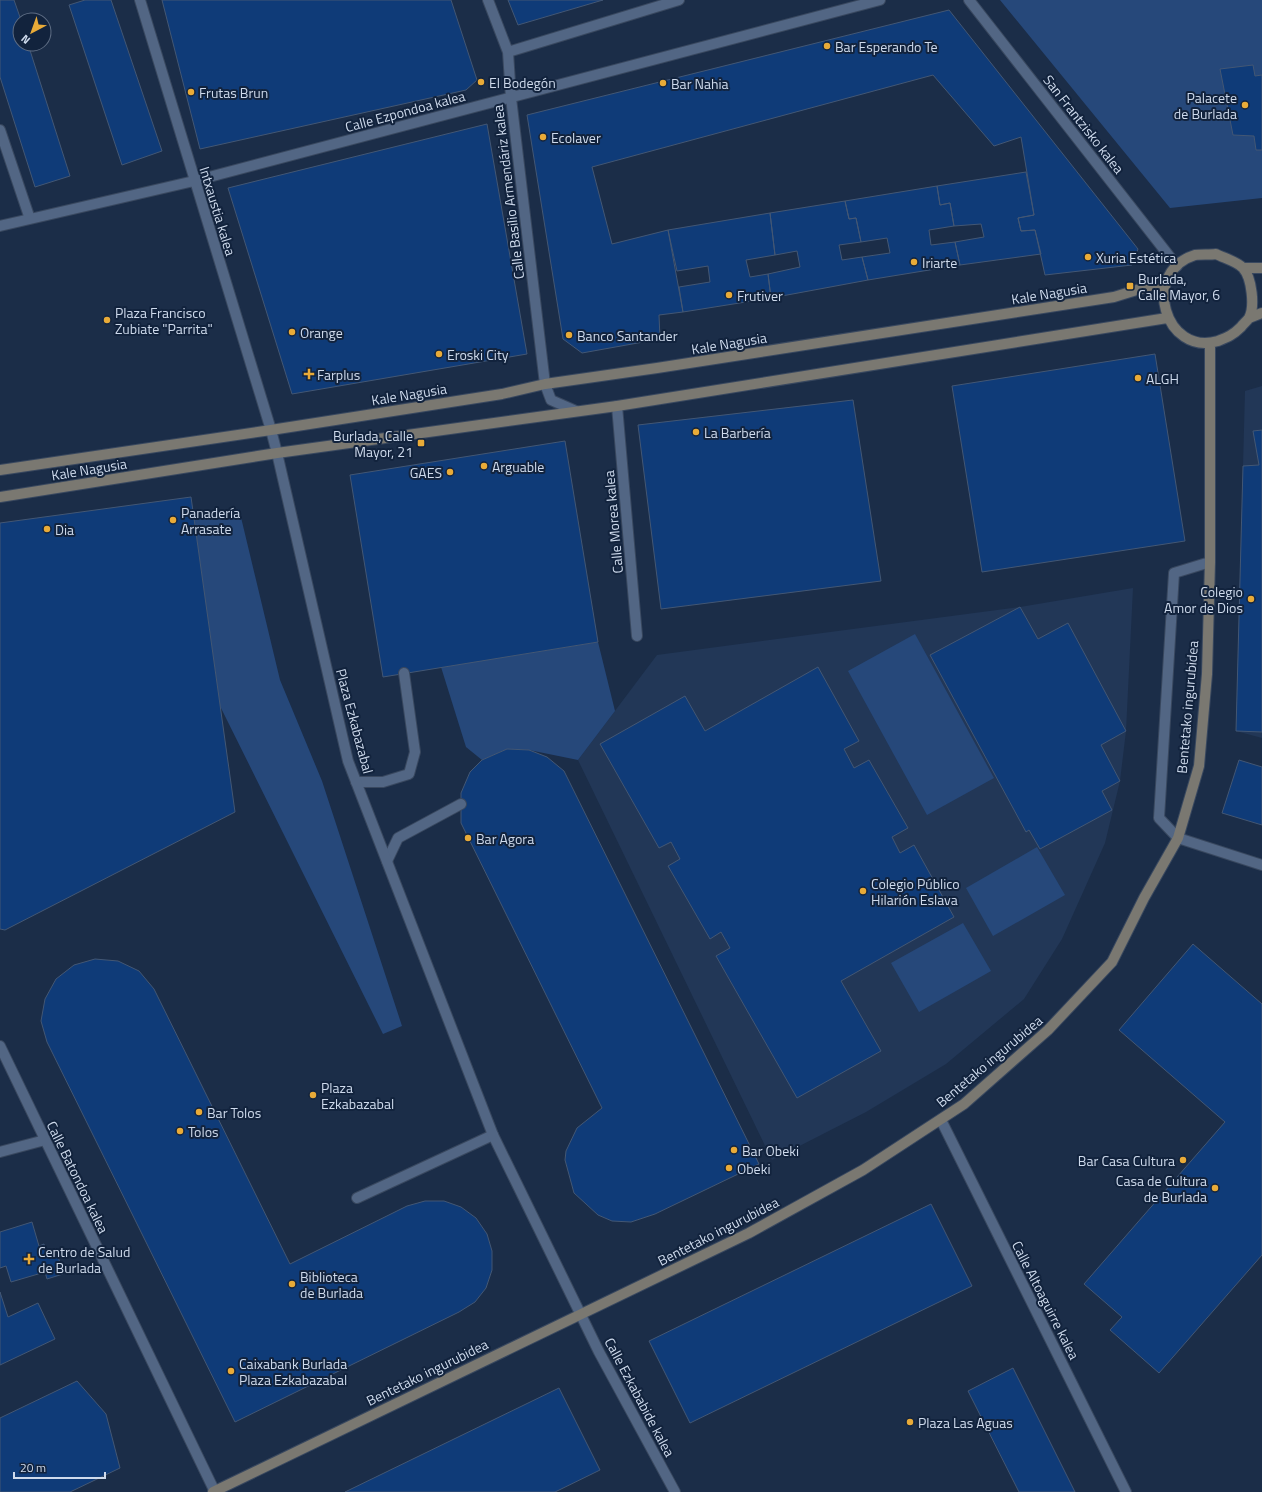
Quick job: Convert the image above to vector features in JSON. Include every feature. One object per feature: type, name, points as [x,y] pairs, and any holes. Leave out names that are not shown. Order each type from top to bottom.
[{"type":"main road","points":[[1262,268],[1243,268],[1216,254],[1195,255],[1177,266],[1166,281],[1163,300],[1167,318],[1178,331],[1192,341],[1210,343],[1233,336],[1249,318],[1262,313]]},
{"type":"main road","points":[[1243,268],[1248,278],[1253,298],[1249,318]]},
{"type":"main road","name":"Kale Nagusia","points":[[0,470],[502,394],[545,384],[665,367],[1114,297],[1166,281]]},
{"type":"main road","name":"Kale Nagusia","points":[[0,497],[277,453],[617,406],[1167,318]]},
{"type":"main road","name":"Bentetako ingurubidea","points":[[214,1492],[749,1233],[863,1170],[964,1104],[1048,1030],[1112,962],[1144,898],[1178,838],[1199,766],[1207,674],[1210,562],[1210,343]]},
{"type":"street","name":"Intxaustia kalea","points":[[140,0],[270,430]]},
{"type":"street","name":"Calle Basilio Armendáriz kalea","points":[[488,0],[508,52],[511,98],[545,384],[551,400],[576,411]]},
{"type":"street","points":[[508,52],[679,0]]},
{"type":"street","name":"Calle Ezpondoa kalea","points":[[0,226],[194,181],[880,0]]},
{"type":"street","name":"San Frantzisko kalea","points":[[969,0],[1177,266]]},
{"type":"street","points":[[0,130],[30,219]]},
{"type":"street","name":"Calle Morea kalea","points":[[617,406],[637,636]]},
{"type":"street","points":[[270,430],[277,453]]},
{"type":"street","name":"Plaza Ezkabazabal","points":[[277,453],[348,761],[493,1135],[581,1315]]},
{"type":"street","points":[[1210,562],[1174,573],[1159,818],[1178,838],[1262,865]]},
{"type":"street","points":[[356,782],[383,782],[409,774],[415,752],[404,673]]},
{"type":"street","points":[[387,861],[398,838],[461,804]]},
{"type":"street","name":"Calle Batondoa kalea","points":[[0,1046],[214,1492]]},
{"type":"street","name":"Calle Altoaguirre kalea","points":[[941,1120],[1126,1492]]},
{"type":"street","points":[[358,1198],[493,1135]]},
{"type":"street","points":[[0,1152],[45,1140]]},
{"type":"street","name":"Calle Ezkababide kalea","points":[[581,1315],[599,1352],[675,1492]]},
{"type":"shaded area","points":[[1000,0],[1262,0],[1262,198],[1170,208]]},
{"type":"shaded area","name":"Colegio Amor de Dios","points":[[1262,386],[1262,738],[1236,731],[1245,391]]},
{"type":"shaded area","points":[[239,509],[280,680],[322,781],[402,1026],[383,1034],[220,706],[193,513]]},
{"type":"shaded area","name":"Colegio Público Hilarión Eslava","points":[[1133,588],[1126,731],[1120,781],[1105,843],[1062,939],[1024,999],[946,1064],[866,1112],[772,1160],[578,760],[657,655],[1020,607]]},
{"type":"shaded area","points":[[915,634],[994,778],[927,815],[848,671]]},
{"type":"shaded area","points":[[598,642],[615,711],[578,760],[529,750],[507,749],[482,760],[466,747],[441,667]]},
{"type":"shaded area","points":[[1037,847],[1065,895],[993,936],[966,888]]},
{"type":"shaded area","points":[[963,923],[991,971],[919,1012],[891,963]]},
{"type":"building","points":[[0,0],[14,0],[18,12],[12,12],[12,52],[31,52],[70,176],[35,187],[0,77]]},
{"type":"building","points":[[85,0],[111,0],[162,151],[122,165],[69,5]]},
{"type":"building","points":[[162,0],[451,0],[477,80],[466,90],[200,149]]},
{"type":"building","points":[[508,0],[603,0],[518,25]]},
{"type":"building","points":[[949,10],[1138,249],[1132,265],[1045,275],[1035,230],[1021,231],[1018,218],[1034,215],[1021,137],[994,146],[933,75],[592,167],[612,244],[668,230],[683,312],[659,315],[660,339],[582,353],[563,339],[527,115]]},
{"type":"building","name":"Palacete de Burlada","points":[[1253,65],[1255,76],[1262,75],[1262,150],[1256,150],[1254,136],[1233,135],[1220,69]]},
{"type":"building","points":[[487,124],[527,354],[292,394],[228,188]]},
{"type":"building","points":[[1026,172],[1034,215],[1018,218],[1021,231],[1035,230],[1041,254],[960,265],[955,242],[984,237],[981,224],[954,226],[950,203],[940,205],[937,186]]},
{"type":"building","points":[[937,186],[940,205],[950,203],[954,226],[929,230],[931,245],[955,242],[960,265],[868,280],[862,257],[890,253],[887,238],[861,242],[856,218],[849,219],[845,201]]},
{"type":"building","points":[[845,201],[849,219],[856,218],[861,242],[839,245],[842,260],[862,257],[868,280],[771,298],[768,274],[800,267],[797,251],[775,255],[770,213]]},
{"type":"building","points":[[770,213],[775,255],[746,260],[750,277],[768,274],[771,298],[683,312],[679,287],[710,282],[708,266],[677,271],[668,230]]},
{"type":"building","points":[[1155,354],[1185,541],[982,572],[952,386]]},
{"type":"building","points":[[853,400],[881,581],[661,609],[638,425]]},
{"type":"building","name":"Colegio Amor de Dios","points":[[1262,430],[1262,732],[1236,731],[1243,466],[1259,465],[1253,431]]},
{"type":"building","points":[[565,441],[598,642],[383,677],[350,475]]},
{"type":"building","points":[[191,497],[235,812],[5,930],[0,929],[0,523]]},
{"type":"building","points":[[1020,607],[1038,639],[1068,623],[1126,731],[1101,745],[1120,781],[1102,791],[1112,810],[1040,849],[1029,830],[1026,832],[930,655]]},
{"type":"building","points":[[818,667],[859,741],[844,749],[854,768],[869,760],[908,828],[892,837],[900,853],[914,845],[954,917],[841,981],[881,1051],[797,1098],[716,956],[730,948],[721,932],[710,939],[668,866],[680,859],[671,842],[659,848],[600,744],[685,696],[705,731]]},
{"type":"building","points":[[507,749],[529,750],[547,757],[564,771],[759,1164],[655,1214],[631,1222],[612,1221],[598,1215],[574,1193],[565,1160],[566,1151],[577,1128],[602,1108],[461,823],[461,793],[470,772],[482,760]]},
{"type":"building","points":[[1239,760],[1262,767],[1262,825],[1222,813]]},
{"type":"building","name":"Casa de Cultura de Burlada","points":[[1193,944],[1262,1004],[1262,1255],[1159,1373],[1110,1330],[1122,1317],[1084,1284],[1225,1122],[1119,1030]]},
{"type":"building","points":[[95,959],[118,961],[139,971],[154,989],[290,1264],[407,1206],[425,1201],[444,1201],[461,1207],[476,1218],[487,1234],[492,1251],[492,1270],[486,1288],[475,1302],[459,1312],[235,1422],[47,1042],[41,1021],[45,999],[56,979],[74,965]]},
{"type":"building","points":[[931,1204],[972,1286],[690,1423],[649,1341]]},
{"type":"building","name":"Centro de Salud de Burlada","points":[[32,1222],[39,1246],[44,1244],[46,1252],[56,1249],[63,1274],[47,1279],[45,1272],[11,1282],[6,1266],[0,1268],[0,1232]]},
{"type":"building","name":"Centro de Salud de Burlada","points":[[0,1292],[8,1317],[38,1303],[55,1339],[0,1365]]},
{"type":"building","points":[[1013,1368],[1075,1492],[1019,1492],[968,1391]]},
{"type":"building","points":[[77,1381],[106,1414],[120,1468],[70,1492],[0,1492],[0,1418]]},
{"type":"building","points":[[559,1388],[600,1470],[555,1492],[345,1492]]},
{"type":"place","name":"Bar Esperando Te","points":[[827,46]]},
{"type":"place","name":"El Bodegón","points":[[481,82]]},
{"type":"place","name":"Bar Nahia","points":[[663,83]]},
{"type":"place","name":"Frutas Brun","points":[[191,92]]},
{"type":"place","name":"Palacete de Burlada","points":[[1245,105]]},
{"type":"place","name":"Ecolaver","points":[[543,137]]},
{"type":"place","name":"Xuria Estética","points":[[1088,257]]},
{"type":"place","name":"Iriarte","points":[[914,262]]},
{"type":"place","name":"Burlada, Calle Mayor, 6","points":[[1130,286]]},
{"type":"place","name":"Frutiver","points":[[729,295]]},
{"type":"place","name":"Plaza Francisco Zubiate \"Parrita\"","points":[[107,320]]},
{"type":"place","name":"Orange","points":[[292,332]]},
{"type":"place","name":"Banco Santander","points":[[569,335]]},
{"type":"place","name":"Eroski City","points":[[439,354]]},
{"type":"place","name":"Farplus","points":[[309,374]]},
{"type":"place","name":"ALGH","points":[[1138,378]]},
{"type":"place","name":"La Barbería","points":[[696,432]]},
{"type":"place","name":"Burlada, Calle Mayor, 21","points":[[421,443]]},
{"type":"place","name":"Arguable","points":[[484,466]]},
{"type":"place","name":"GAES","points":[[450,472]]},
{"type":"place","name":"Panadería Arrasate","points":[[173,520]]},
{"type":"place","name":"Dia","points":[[47,529]]},
{"type":"place","name":"Colegio Amor de Dios","points":[[1251,599]]},
{"type":"place","name":"Bar Agora","points":[[468,838]]},
{"type":"place","name":"Colegio Público Hilarión Eslava","points":[[863,891]]},
{"type":"place","name":"Plaza Ezkabazabal","points":[[313,1095]]},
{"type":"place","name":"Bar Tolos","points":[[199,1112]]},
{"type":"place","name":"Tolos","points":[[180,1131]]},
{"type":"place","name":"Bar Obeki","points":[[734,1150]]},
{"type":"place","name":"Bar Casa Cultura","points":[[1183,1160]]},
{"type":"place","name":"Obeki","points":[[729,1168]]},
{"type":"place","name":"Casa de Cultura de Burlada","points":[[1215,1188]]},
{"type":"place","name":"Centro de Salud de Burlada","points":[[29,1259]]},
{"type":"place","name":"Biblioteca de Burlada","points":[[292,1284]]},
{"type":"place","name":"Caixabank Burlada Plaza Ezkabazabal","points":[[231,1371]]},
{"type":"place","name":"Plaza Las Aguas","points":[[910,1422]]}]
